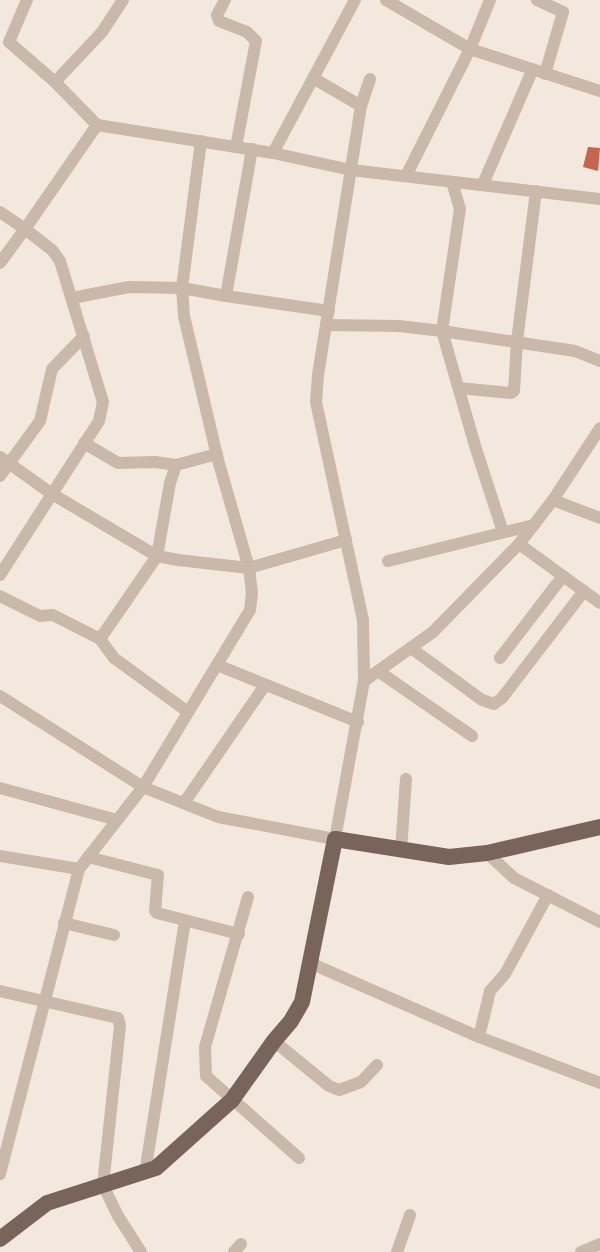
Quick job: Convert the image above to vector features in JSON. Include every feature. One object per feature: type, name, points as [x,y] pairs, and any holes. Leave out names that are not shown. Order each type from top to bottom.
[{"type":"main road","points":[[0,1238],[47,1203],[156,1168],[232,1100],[302,1002],[335,839],[449,857],[487,853],[600,827]]},
{"type":"street","points":[[27,0],[5,38],[55,82],[97,125],[252,149],[351,170],[600,199]]},
{"type":"street","points":[[55,82],[102,32],[123,0]]},
{"type":"street","points":[[225,0],[216,15],[219,21],[247,32],[256,41],[236,147]]},
{"type":"street","points":[[273,153],[355,0]]},
{"type":"street","points":[[386,0],[470,49],[600,91]]},
{"type":"street","points":[[406,176],[470,49],[491,0]]},
{"type":"street","points":[[483,184],[538,72],[566,6],[537,0]]},
{"type":"street","points":[[313,78],[361,106]]},
{"type":"street","points":[[0,696],[143,787],[218,817],[335,839],[364,681],[363,620],[316,402],[361,106],[370,79]]},
{"type":"street","points":[[0,263],[97,125]]},
{"type":"street","points":[[0,1174],[79,869],[143,787],[250,610],[252,593],[249,568],[217,454],[184,316],[182,288],[201,141]]},
{"type":"street","points":[[226,296],[252,149]]},
{"type":"street","points":[[452,182],[460,209],[442,331],[503,532]]},
{"type":"street","points":[[459,388],[513,392],[536,191]]},
{"type":"street","points":[[0,212],[52,250],[60,261],[103,402],[99,421],[0,575]]},
{"type":"street","points":[[72,298],[129,287],[182,288],[329,311]]},
{"type":"street","points":[[326,325],[400,326],[442,331],[575,351],[600,361]]},
{"type":"street","points":[[0,476],[5,460],[40,421],[52,369],[84,336]]},
{"type":"street","points":[[364,681],[433,632],[519,544],[553,500],[600,428]]},
{"type":"street","points":[[85,443],[118,463],[155,462],[176,465],[217,454]]},
{"type":"street","points":[[5,460],[52,494],[157,556],[178,561],[249,568],[346,540]]},
{"type":"street","points":[[100,639],[157,556],[170,483],[176,465]]},
{"type":"street","points":[[553,500],[600,518]]},
{"type":"street","points":[[388,561],[534,524]]},
{"type":"street","points":[[519,544],[600,603]]},
{"type":"street","points":[[499,658],[563,576]]},
{"type":"street","points":[[411,648],[482,701],[494,704],[502,698],[583,591]]},
{"type":"street","points":[[0,596],[40,616],[53,615],[100,639],[114,658],[188,712]]},
{"type":"street","points":[[217,665],[358,722]]},
{"type":"street","points":[[378,671],[471,736]]},
{"type":"street","points":[[184,803],[265,685]]},
{"type":"street","points":[[401,849],[406,779]]},
{"type":"street","points":[[0,788],[117,820]]},
{"type":"street","points":[[487,853],[514,878],[600,922]]},
{"type":"street","points":[[0,856],[79,869]]},
{"type":"street","points":[[88,857],[158,875],[155,911],[239,934]]},
{"type":"street","points":[[479,1037],[490,991],[505,974],[548,895]]},
{"type":"street","points":[[248,897],[205,1047],[206,1076],[299,1158]]},
{"type":"street","points":[[145,1173],[185,921]]},
{"type":"street","points":[[64,923],[114,935]]},
{"type":"street","points":[[310,963],[479,1037],[600,1083]]},
{"type":"street","points":[[0,991],[118,1018],[120,1026],[103,1185],[118,1216],[141,1252]]},
{"type":"street","points":[[274,1041],[329,1086],[339,1090],[361,1082],[377,1066]]},
{"type":"street","points":[[397,1252],[410,1215]]},
{"type":"street","points":[[581,1252],[600,1244]]},
{"type":"building","points":[[588,147],[600,148],[598,171],[583,167]]}]
